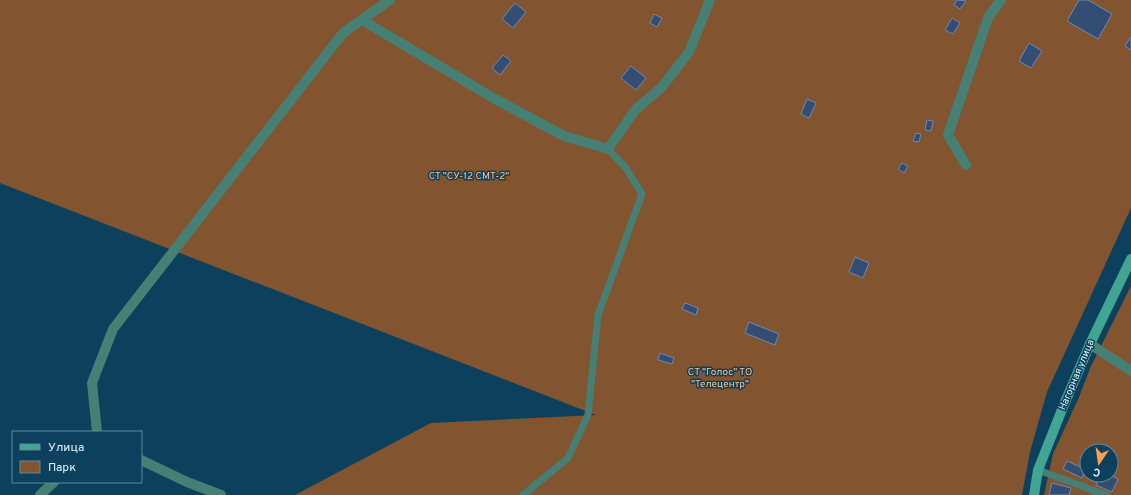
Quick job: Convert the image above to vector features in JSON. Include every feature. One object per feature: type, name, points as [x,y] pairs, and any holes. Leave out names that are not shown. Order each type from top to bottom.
[{"type":"street","points":[[97,431],[92,383],[113,329],[343,33],[390,0]]},
{"type":"street","points":[[362,20],[495,99],[564,136],[608,149],[636,109],[662,87],[689,52],[710,0]]},
{"type":"street","points":[[966,165],[948,135],[988,18],[1001,0]]},
{"type":"street","name":"Нагорная улица","points":[[1034,495],[1038,470],[1063,407],[1090,344],[1131,259]]},
{"type":"street","points":[[1090,344],[1131,371]]},
{"type":"street","points":[[142,460],[186,482],[221,495]]},
{"type":"street","points":[[40,495],[53,483]]},
{"type":"lane","points":[[523,495],[568,458],[588,415],[598,315],[642,194],[626,168],[608,149]]},
{"type":"lane","points":[[1038,470],[1106,495]]},
{"type":"green space","name":"СТ \"СУ-12 СМТ-2\"","points":[[0,0],[1131,0],[1131,208],[1047,392],[1030,452],[1022,495],[295,495],[431,423],[596,415],[0,183]]},
{"type":"green space","points":[[1131,286],[1131,495],[1044,495],[1053,454],[1079,397],[1091,366]]},
{"type":"building","points":[[957,0],[966,1],[960,9],[954,5]]},
{"type":"building","points":[[1079,0],[1088,0],[1112,14],[1098,39],[1067,21]]},
{"type":"building","points":[[515,3],[526,12],[513,28],[502,19]]},
{"type":"building","points":[[654,14],[662,18],[657,27],[650,23]]},
{"type":"building","points":[[952,18],[960,23],[953,34],[945,30]]},
{"type":"building","points":[[1131,37],[1131,50],[1125,46]]},
{"type":"building","points":[[1029,43],[1042,51],[1031,68],[1019,61]]},
{"type":"building","points":[[503,55],[511,61],[500,75],[492,68]]},
{"type":"building","points":[[631,66],[646,78],[636,90],[621,78]]},
{"type":"building","points":[[807,99],[816,103],[809,118],[801,114]]},
{"type":"building","points":[[927,120],[933,121],[931,131],[925,130]]},
{"type":"building","points":[[916,133],[921,134],[919,142],[913,141]]},
{"type":"building","points":[[902,163],[908,166],[904,173],[898,169]]},
{"type":"building","points":[[855,257],[869,263],[863,278],[849,272]]},
{"type":"building","points":[[685,303],[698,308],[696,315],[682,309]]},
{"type":"building","points":[[749,322],[779,334],[775,345],[745,333]]},
{"type":"building","points":[[660,353],[674,358],[672,364],[658,360]]},
{"type":"building","points":[[1067,461],[1079,466],[1079,477],[1063,469]]},
{"type":"building","points":[[1052,483],[1071,488],[1069,495],[1049,495]]},
{"type":"building","points":[[1097,483],[1116,483],[1112,492],[1096,485]]},
{"type":"park label","name":"СТ \"Голос\" ТО \"Телецентр\"","points":[[720,378]]}]
